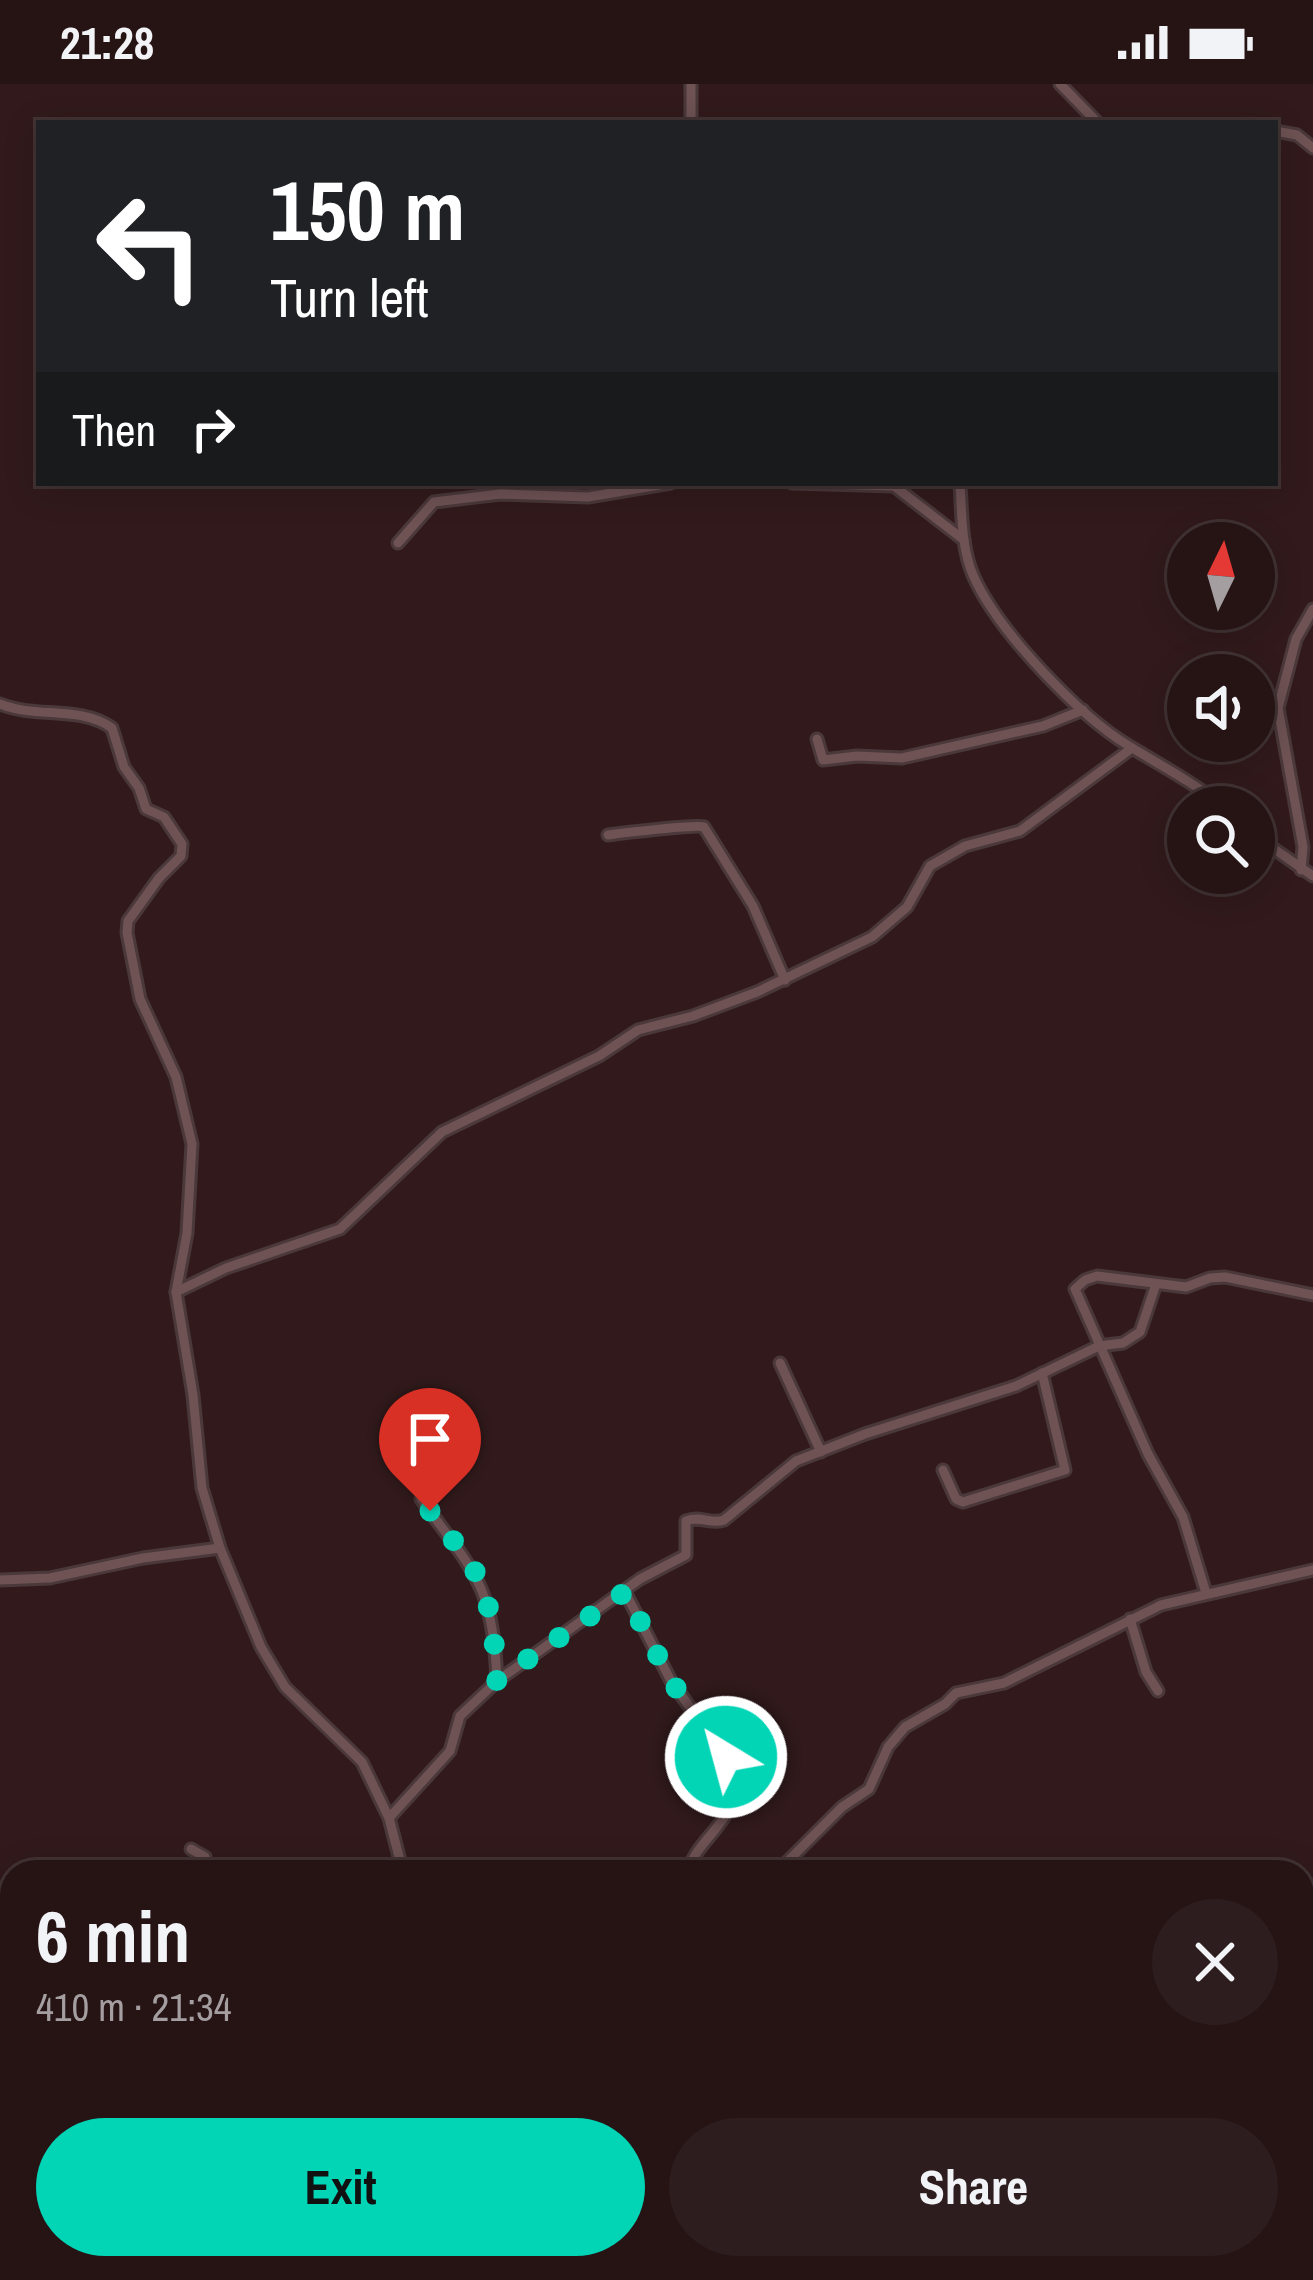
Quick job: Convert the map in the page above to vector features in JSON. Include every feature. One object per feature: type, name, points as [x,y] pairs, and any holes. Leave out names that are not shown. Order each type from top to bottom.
[{"type":"street","points":[[691,84],[691,120]]},
{"type":"street","points":[[1060,84],[1095,120]]},
{"type":"street","points":[[1278,132],[1297,136],[1313,148]]},
{"type":"street","points":[[398,543],[434,502],[500,494],[588,497],[653,486]]},
{"type":"street","points":[[868,486],[894,487],[964,540]]},
{"type":"street","points":[[960,486],[972,573],[990,607],[1082,710],[1132,748],[1195,786]]},
{"type":"street","points":[[1301,870],[1303,847],[1278,708],[1296,640],[1313,609]]},
{"type":"street","points":[[1,707],[86,716],[112,728],[124,767],[146,809],[164,818],[182,844],[181,856],[128,921],[128,932],[140,999],[176,1077],[192,1144],[188,1233],[176,1292],[202,1488],[220,1548],[261,1647],[304,1708],[351,1748],[373,1781],[400,1860]]},
{"type":"street","points":[[817,739],[823,760],[902,758],[1043,726],[1082,710]]},
{"type":"street","points":[[176,1292],[226,1268],[340,1229],[442,1132],[599,1057],[638,1030],[693,1016],[785,980],[872,937],[897,918],[930,866],[965,846],[1020,831],[1132,748]]},
{"type":"street","points":[[608,835],[667,831],[692,823],[704,826],[753,906],[785,980]]},
{"type":"street","points":[[1275,851],[1313,876]]},
{"type":"street","points":[[1205,1594],[1184,1517],[1148,1454],[1075,1289],[1097,1276],[1186,1288],[1201,1280],[1225,1277],[1313,1295]]},
{"type":"street","points":[[389,1818],[449,1751],[460,1716],[496,1681],[686,1555],[686,1520],[699,1516],[724,1520],[781,1469],[865,1433],[1016,1386],[1099,1346],[1123,1343],[1140,1332],[1156,1284]]},
{"type":"street","points":[[780,1363],[820,1452]]},
{"type":"street","points":[[943,1469],[956,1499],[963,1502],[1065,1470],[1042,1373]]},
{"type":"street","points":[[422,1499],[472,1567],[486,1596],[496,1638],[496,1681]]},
{"type":"street","points":[[0,1580],[50,1578],[220,1548]]},
{"type":"street","points":[[789,1860],[842,1807],[869,1790],[888,1747],[915,1719],[937,1710],[962,1690],[998,1685],[1161,1605],[1313,1570]]},
{"type":"street","points":[[625,1592],[671,1681],[726,1757],[715,1775],[732,1796],[730,1808],[692,1860]]},
{"type":"street","points":[[1130,1619],[1146,1672],[1159,1691]]},
{"type":"street","points":[[191,1849],[206,1860]]},
{"type":"route","points":[[430,1511],[472,1567],[486,1596],[496,1638],[496,1681],[625,1592],[671,1681],[726,1757]]}]
